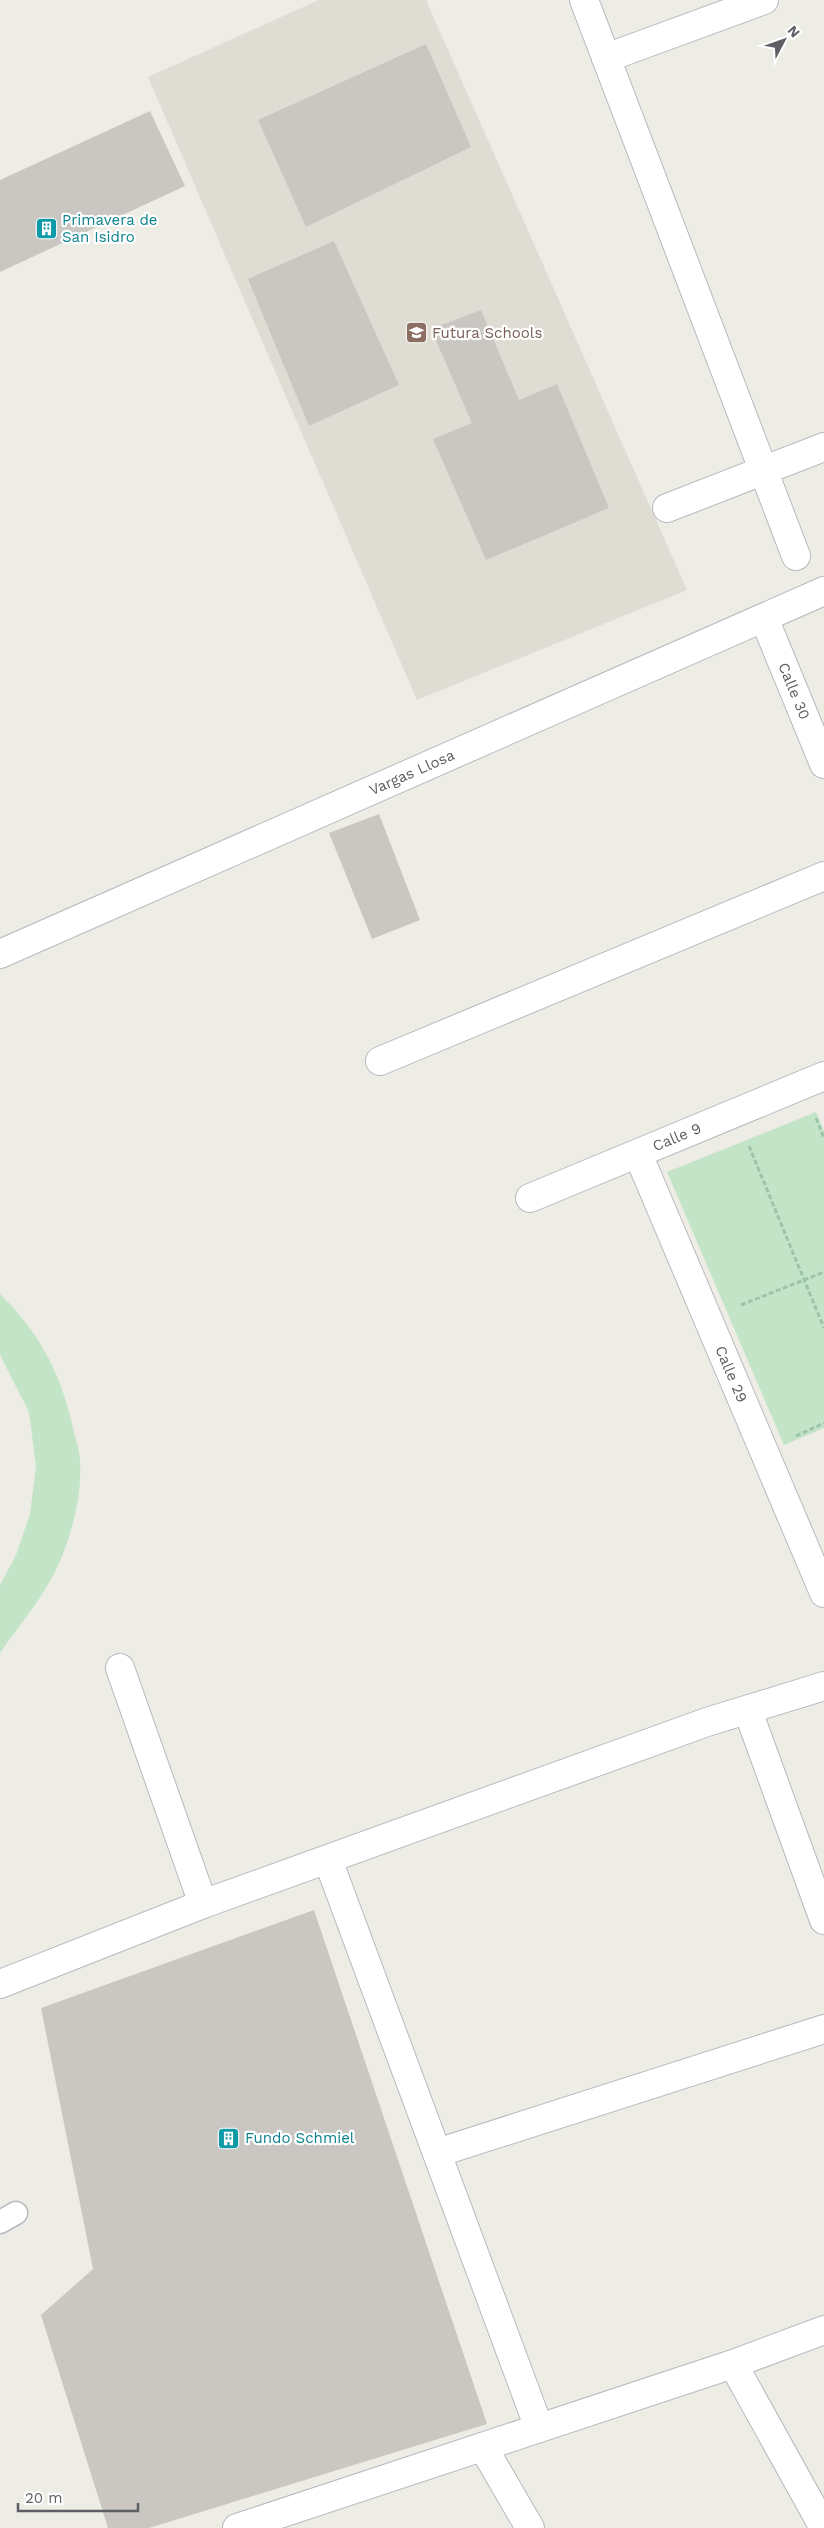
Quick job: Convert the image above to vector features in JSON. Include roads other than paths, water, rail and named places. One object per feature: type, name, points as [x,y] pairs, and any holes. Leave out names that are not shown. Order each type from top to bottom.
[{"type":"street","points":[[584,0],[796,556]]},
{"type":"street","points":[[606,58],[764,0]]},
{"type":"street","points":[[667,508],[824,447]]},
{"type":"street","name":"Vargas Llosa","points":[[0,954],[220,855],[824,591]]},
{"type":"street","name":"Calle 30","points":[[764,618],[824,764]]},
{"type":"street","points":[[380,1061],[824,876]]},
{"type":"street","name":"Calle 9","points":[[530,1198],[824,1076]]},
{"type":"street","name":"Calle 29","points":[[638,1154],[824,1593]]},
{"type":"street","points":[[120,1668],[203,1904]]},
{"type":"street","points":[[0,1984],[203,1904],[707,1722],[748,1711],[824,1686]]},
{"type":"street","points":[[748,1711],[824,1920]]},
{"type":"street","points":[[328,1860],[539,2428]]},
{"type":"street","points":[[437,2153],[824,2030]]},
{"type":"street","points":[[239,2528],[733,2364],[824,2330]]},
{"type":"street","points":[[733,2364],[824,2528]]},
{"type":"street","points":[[483,2447],[530,2528]]},
{"type":"place","name":"Primavera de San Isidro","points":[[46,229]]},
{"type":"place","name":"Futura Schools","points":[[416,333]]},
{"type":"place","name":"Fundo Schmiel","points":[[229,2138]]}]
